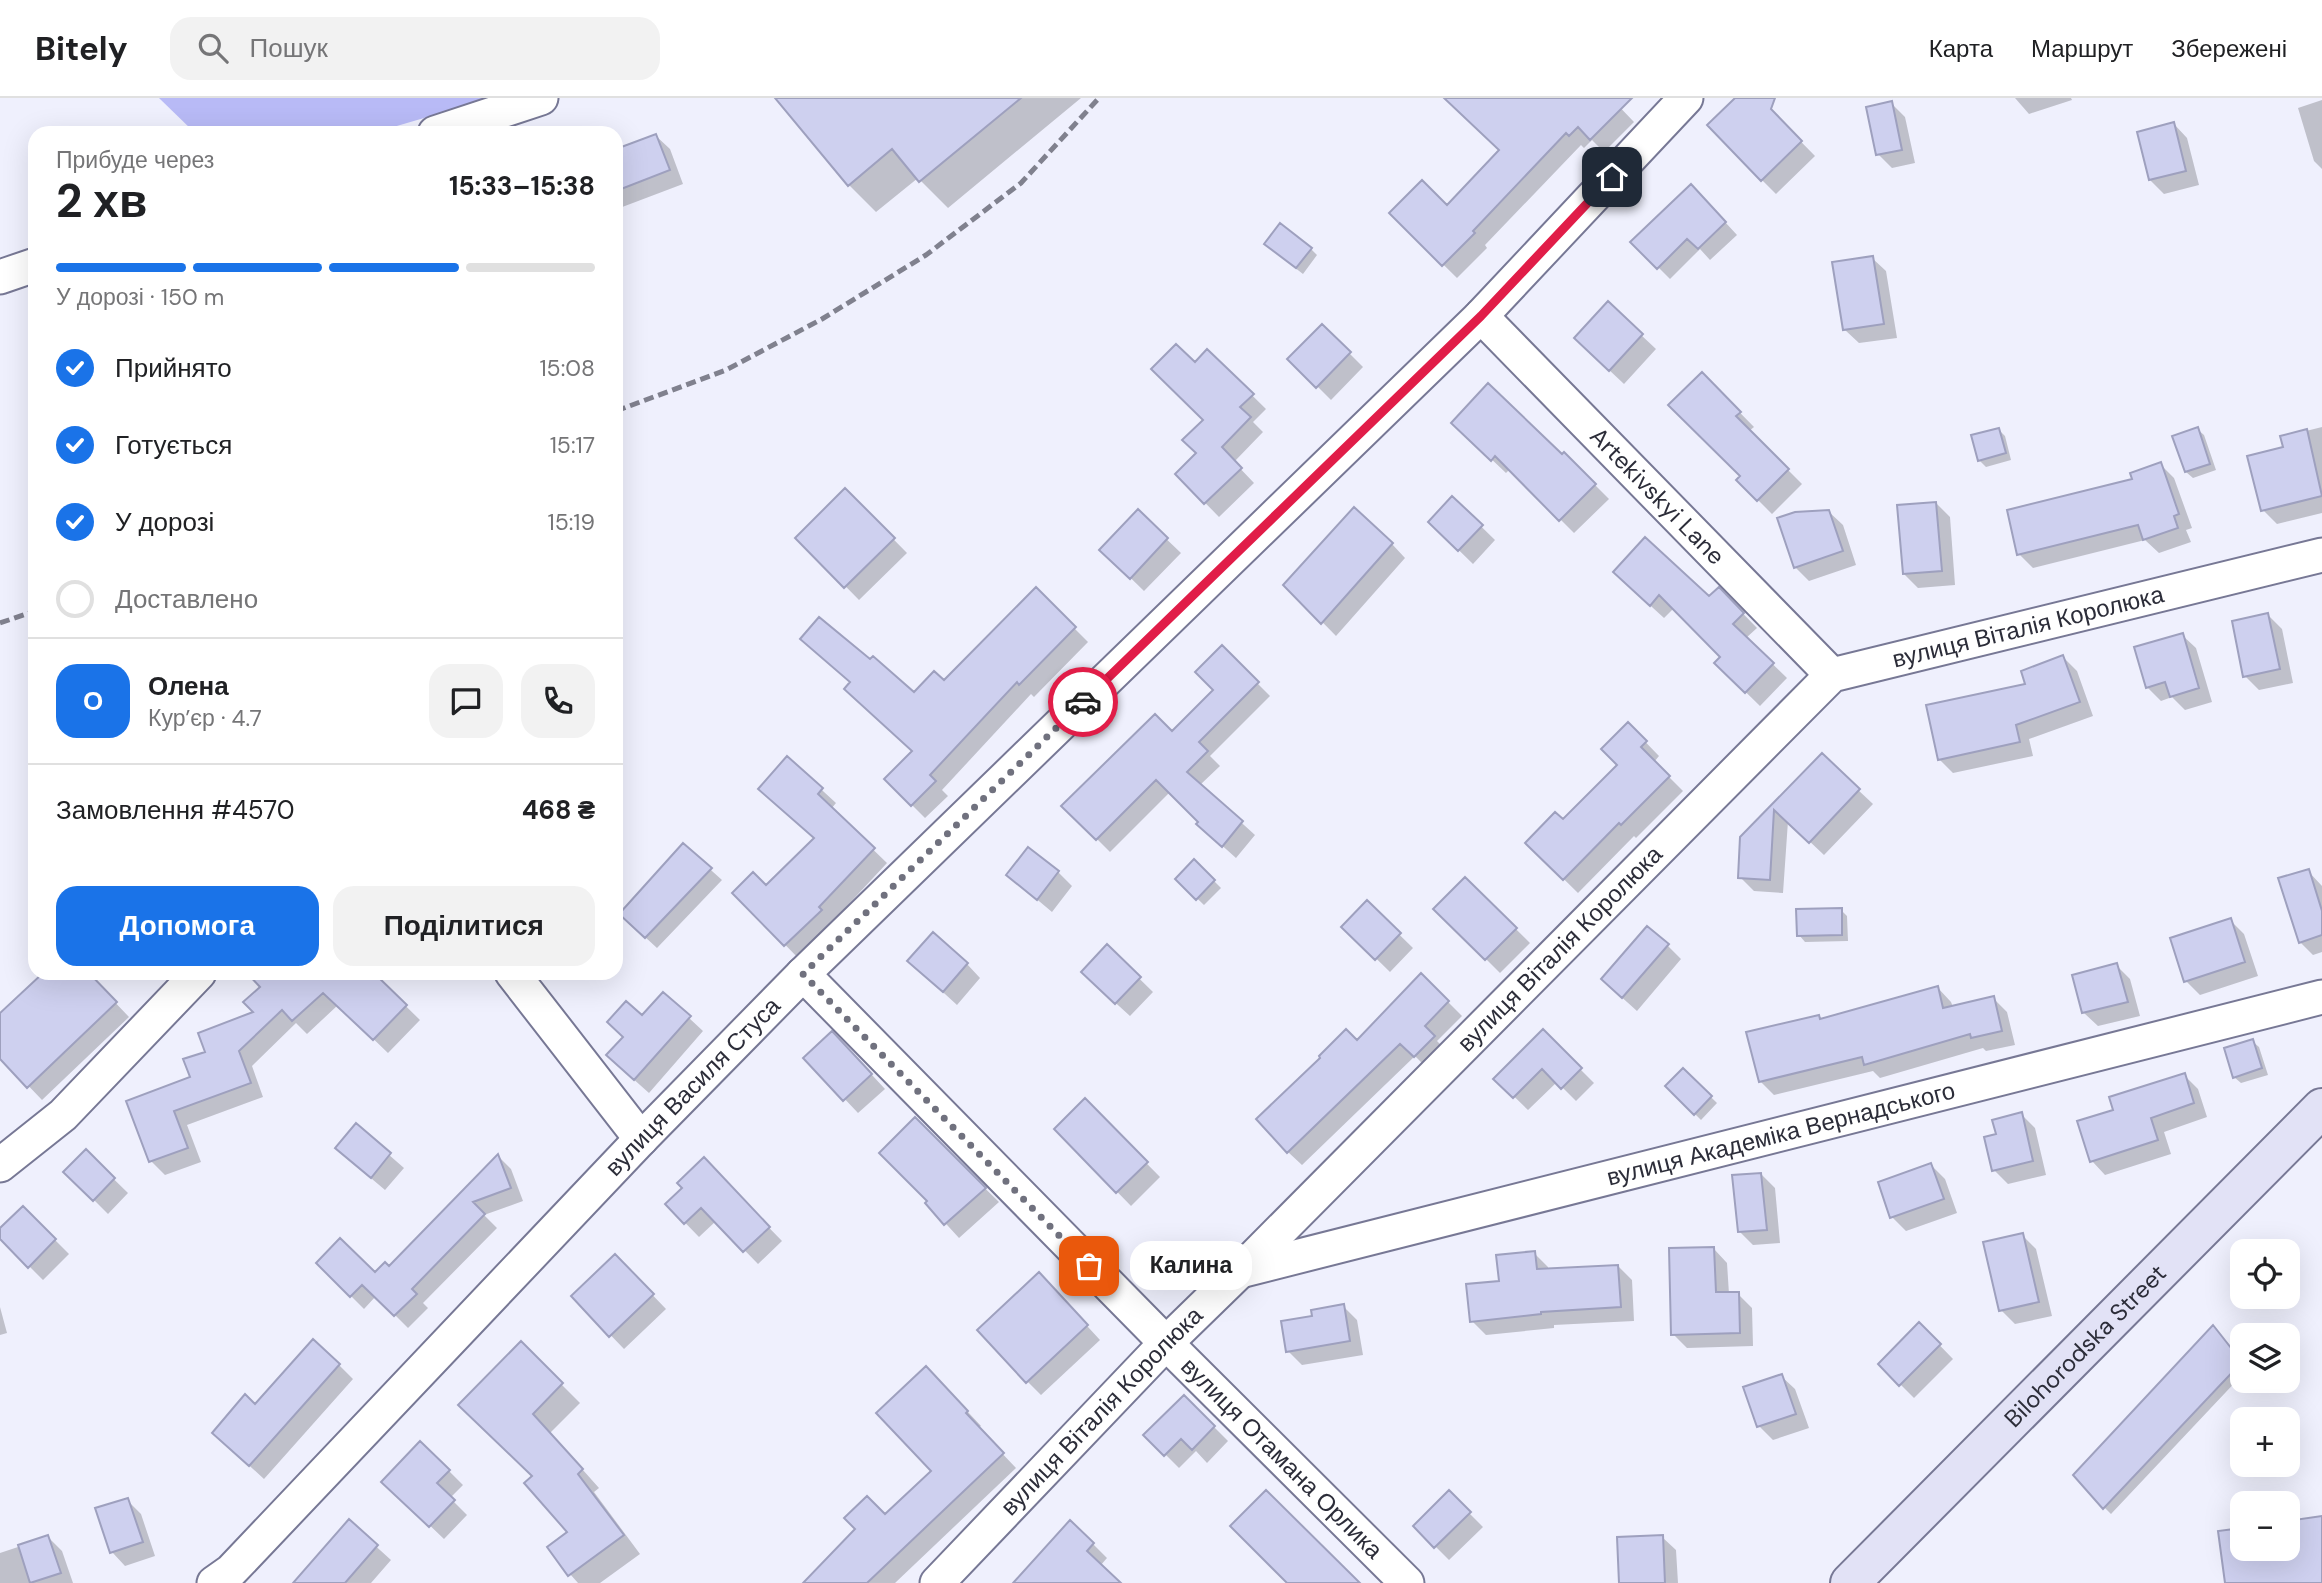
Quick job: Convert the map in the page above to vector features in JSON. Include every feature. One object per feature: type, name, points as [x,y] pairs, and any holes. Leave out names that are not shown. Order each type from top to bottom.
[{"type":"street","points":[[456,126],[541,98]]},
{"type":"street","name":"вулиця Василя Стуса","points":[[214,1583],[240,1561],[641,1139],[803,974],[1481,316],[1686,98]]},
{"type":"street","points":[[0,277],[28,267]]},
{"type":"street","name":"Artekivskyi Lane","points":[[1481,316],[1832,676]]},
{"type":"street","name":"вулиця Віталія Королюка","points":[[937,1583],[1166,1343],[1832,676],[2322,555]]},
{"type":"street","name":"вулиця Отамана Орлика","points":[[803,974],[1166,1343],[1407,1583]]},
{"type":"street","points":[[0,1165],[63,1115],[192,980]]},
{"type":"street","points":[[517,980],[641,1139]]},
{"type":"street","name":"вулиця Академіка Вернадського","points":[[1240,1271],[2322,997]]},
{"type":"street","name":"Bilohorodska Street","points":[[1850,1583],[2322,1108]]},
{"type":"shaded area","points":[[159,98],[492,98],[397,126],[188,126]]},
{"type":"building","points":[[775,98],[1021,98],[919,182],[892,149],[848,186]]},
{"type":"building","points":[[1444,98],[1632,98],[1590,140],[1578,127],[1569,136],[1566,133],[1442,266],[1389,213],[1422,180],[1447,205],[1499,150]]},
{"type":"building","points":[[1735,98],[1775,98],[1771,109],[1802,141],[1761,181],[1707,125]]},
{"type":"building","points":[[1892,101],[1902,150],[1876,155],[1866,107]]},
{"type":"building","points":[[2174,122],[2186,171],[2149,180],[2137,132]]},
{"type":"building","points":[[656,134],[670,170],[623,188],[623,146]]},
{"type":"building","points":[[1691,184],[1726,222],[1698,249],[1687,239],[1657,269],[1630,242]]},
{"type":"building","points":[[1280,223],[1312,248],[1296,268],[1264,244]]},
{"type":"building","points":[[1873,256],[1884,324],[1843,330],[1832,262]]},
{"type":"building","points":[[1608,301],[1643,334],[1609,371],[1574,338]]},
{"type":"building","points":[[1322,324],[1351,352],[1316,388],[1287,359]]},
{"type":"building","points":[[1176,344],[1195,362],[1207,349],[1254,394],[1240,407],[1251,417],[1222,447],[1242,468],[1204,504],[1175,474],[1196,453],[1182,440],[1203,420],[1151,369]]},
{"type":"building","points":[[1702,372],[1741,412],[1736,416],[1789,469],[1757,501],[1736,480],[1740,476],[1668,405]]},
{"type":"building","points":[[1488,383],[1596,484],[1559,521],[1495,456],[1491,461],[1451,423]]},
{"type":"building","points":[[2198,427],[2210,464],[2185,472],[2172,436]]},
{"type":"building","points":[[1999,428],[2006,453],[1978,461],[1971,435]]},
{"type":"building","points":[[2307,429],[2322,496],[2261,511],[2247,456],[2283,447],[2280,436]]},
{"type":"building","points":[[2161,462],[2179,514],[2174,516],[2178,528],[2143,540],[2138,525],[2017,555],[2007,510],[2132,479],[2130,473]]},
{"type":"building","points":[[845,488],[895,538],[844,588],[795,538]]},
{"type":"building","points":[[1452,496],[1483,525],[1458,551],[1428,522]]},
{"type":"building","points":[[1936,502],[1942,571],[1903,574],[1897,505]]},
{"type":"building","points":[[1354,507],[1393,543],[1321,624],[1283,585]]},
{"type":"building","points":[[1138,509],[1168,538],[1130,579],[1099,550]]},
{"type":"building","points":[[1829,510],[1843,551],[1794,568],[1777,518],[1795,512]]},
{"type":"building","points":[[1645,537],[1709,596],[1719,587],[1744,613],[1733,624],[1774,663],[1745,693],[1714,663],[1720,657],[1659,595],[1650,606],[1613,572]]},
{"type":"building","points":[[1036,587],[1076,627],[1019,685],[1017,682],[930,775],[936,781],[911,806],[884,779],[912,751],[844,689],[850,682],[800,639],[819,617],[870,659],[873,656],[914,692],[934,671],[944,680]]},
{"type":"building","points":[[2268,613],[2280,669],[2243,677],[2232,621]]},
{"type":"building","points":[[2183,633],[2199,688],[2170,697],[2165,682],[2146,688],[2134,647]]},
{"type":"building","points":[[1222,645],[1259,682],[1199,742],[1208,751],[1187,772],[1243,821],[1222,847],[1196,824],[1198,822],[1156,780],[1096,840],[1061,806],[1155,714],[1172,731],[1213,690],[1195,672]]},
{"type":"building","points":[[2063,655],[2080,702],[2016,725],[2020,742],[1938,760],[1926,705],[2025,684],[2021,671]]},
{"type":"building","points":[[1628,722],[1647,741],[1641,747],[1670,776],[1563,880],[1525,843],[1555,812],[1563,819],[1617,765],[1601,749]]},
{"type":"building","points":[[1822,753],[1860,789],[1809,843],[1774,810],[1770,880],[1738,878],[1740,837]]},
{"type":"building","points":[[787,756],[823,788],[818,794],[875,848],[819,907],[822,910],[784,946],[732,893],[753,872],[766,885],[814,838],[758,789]]},
{"type":"building","points":[[683,843],[712,868],[645,938],[623,918],[623,910]]},
{"type":"building","points":[[1028,847],[1059,871],[1037,900],[1006,875]]},
{"type":"building","points":[[1194,859],[1215,880],[1196,900],[1175,879]]},
{"type":"building","points":[[2309,869],[2322,911],[2322,935],[2299,943],[2278,878]]},
{"type":"building","points":[[1465,877],[1517,928],[1485,960],[1433,909]]},
{"type":"building","points":[[1367,900],[1401,933],[1375,960],[1341,927]]},
{"type":"building","points":[[1842,908],[1842,935],[1797,936],[1796,909]]},
{"type":"building","points":[[2231,918],[2245,962],[2184,982],[2170,938]]},
{"type":"building","points":[[1647,926],[1669,944],[1622,998],[1601,979]]},
{"type":"building","points":[[933,932],[968,963],[943,992],[907,961]]},
{"type":"building","points":[[1107,944],[1141,977],[1115,1004],[1081,972]]},
{"type":"building","points":[[2117,963],[2128,1002],[2082,1013],[2072,975]]},
{"type":"building","points":[[1421,973],[1449,1001],[1425,1026],[1435,1036],[1414,1057],[1400,1044],[1287,1153],[1256,1119],[1320,1058],[1346,1029],[1357,1040]]},
{"type":"building","points":[[35,980],[96,980],[117,1002],[27,1088],[0,1059],[0,1013]]},
{"type":"building","points":[[254,980],[381,980],[407,1005],[373,1040],[323,993],[292,1021],[282,1010],[239,1051],[251,1083],[174,1111],[188,1148],[149,1162],[126,1101],[190,1077],[183,1059],[205,1052],[198,1033],[253,1012],[243,1002],[260,987]]},
{"type":"building","points":[[1938,986],[1943,1008],[1994,996],[2002,1031],[1971,1038],[1970,1034],[1864,1065],[1862,1057],[1759,1082],[1746,1032],[1819,1015],[1820,1019]]},
{"type":"building","points":[[663,992],[691,1016],[634,1080],[606,1055],[623,1037],[607,1022],[626,1001],[642,1015]]},
{"type":"building","points":[[1543,1029],[1582,1068],[1561,1089],[1542,1069],[1513,1098],[1493,1079]]},
{"type":"building","points":[[832,1031],[872,1074],[843,1101],[803,1058]]},
{"type":"building","points":[[2253,1039],[2262,1068],[2233,1078],[2224,1048]]},
{"type":"building","points":[[1683,1068],[1712,1096],[1694,1115],[1665,1086]]},
{"type":"building","points":[[2185,1073],[2194,1103],[2151,1118],[2158,1140],[2090,1162],[2077,1121],[2113,1110],[2109,1097]]},
{"type":"building","points":[[1085,1098],[1148,1162],[1116,1193],[1054,1129]]},
{"type":"building","points":[[2022,1112],[2033,1161],[1992,1171],[1984,1137],[1996,1134],[1992,1120]]},
{"type":"building","points":[[915,1117],[986,1188],[944,1225],[925,1203],[927,1201],[879,1153]]},
{"type":"building","points":[[356,1123],[391,1153],[371,1178],[335,1148]]},
{"type":"building","points":[[86,1149],[115,1178],[93,1201],[63,1172]]},
{"type":"building","points":[[498,1154],[511,1188],[473,1202],[485,1214],[412,1289],[417,1294],[394,1316],[362,1285],[350,1297],[316,1263],[340,1238],[375,1272],[385,1262],[389,1266]]},
{"type":"building","points":[[704,1157],[770,1227],[743,1252],[701,1208],[684,1224],[665,1204],[682,1188],[677,1183]]},
{"type":"building","points":[[1931,1163],[1944,1199],[1890,1218],[1878,1182]]},
{"type":"building","points":[[1761,1173],[1767,1230],[1738,1232],[1732,1175]]},
{"type":"building","points":[[23,1206],[56,1239],[28,1268],[0,1239],[0,1228]]},
{"type":"building","points":[[2023,1233],[2039,1302],[1999,1311],[1983,1242]]},
{"type":"building","points":[[1714,1247],[1716,1292],[1739,1292],[1740,1333],[1671,1335],[1669,1248]]},
{"type":"building","points":[[1535,1251],[1537,1269],[1618,1265],[1621,1307],[1541,1312],[1470,1322],[1466,1284],[1499,1281],[1496,1255]]},
{"type":"building","points":[[615,1254],[654,1294],[609,1337],[571,1296]]},
{"type":"building","points":[[1039,1272],[1088,1325],[1026,1383],[977,1330]]},
{"type":"building","points":[[1344,1304],[1350,1341],[1286,1352],[1281,1321],[1312,1316],[1311,1310]]},
{"type":"building","points":[[1919,1322],[1941,1344],[1899,1386],[1878,1364]]},
{"type":"building","points":[[2213,1325],[2230,1347],[2230,1375],[2103,1509],[2073,1475]]},
{"type":"building","points":[[313,1339],[340,1364],[249,1466],[212,1433],[245,1394],[255,1404]]},
{"type":"building","points":[[521,1341],[563,1383],[533,1414],[583,1469],[578,1474],[624,1535],[568,1576],[547,1547],[567,1532],[524,1483],[532,1476],[458,1405]]},
{"type":"building","points":[[926,1366],[1004,1453],[867,1583],[803,1583],[855,1529],[844,1518],[867,1496],[885,1514],[931,1471],[876,1413]]},
{"type":"building","points":[[1782,1374],[1796,1414],[1757,1427],[1743,1387]]},
{"type":"building","points":[[1184,1395],[1215,1426],[1192,1450],[1181,1439],[1164,1456],[1143,1435]]},
{"type":"building","points":[[420,1441],[450,1470],[437,1483],[455,1500],[429,1527],[381,1482]]},
{"type":"building","points":[[1266,1490],[1360,1583],[1287,1583],[1230,1526]]},
{"type":"building","points":[[1449,1490],[1471,1512],[1434,1548],[1413,1526]]},
{"type":"building","points":[[128,1498],[143,1542],[110,1553],[95,1508]]},
{"type":"building","points":[[2322,1516],[2322,1583],[2225,1583],[2218,1531],[2230,1530],[2230,1561],[2300,1561],[2300,1519]]},
{"type":"building","points":[[349,1519],[378,1545],[345,1583],[293,1583]]},
{"type":"building","points":[[1070,1520],[1094,1543],[1087,1551],[1121,1583],[1013,1583]]},
{"type":"building","points":[[48,1535],[61,1573],[30,1583],[18,1545]]},
{"type":"building","points":[[1663,1535],[1665,1583],[1619,1583],[1617,1537]]},
{"type":"railway","points":[[623,408],[726,370],[822,319],[926,255],[1021,183],[1099,98]]},
{"type":"railway","points":[[0,623],[28,613]]},
{"type":"way so far","points":[[1083,702],[803,974],[1089,1266]]},
{"type":"place","name":"Калина","points":[[1089,1266]]},
{"type":"route","points":[[1083,702],[1481,316],[1612,177]]}]
